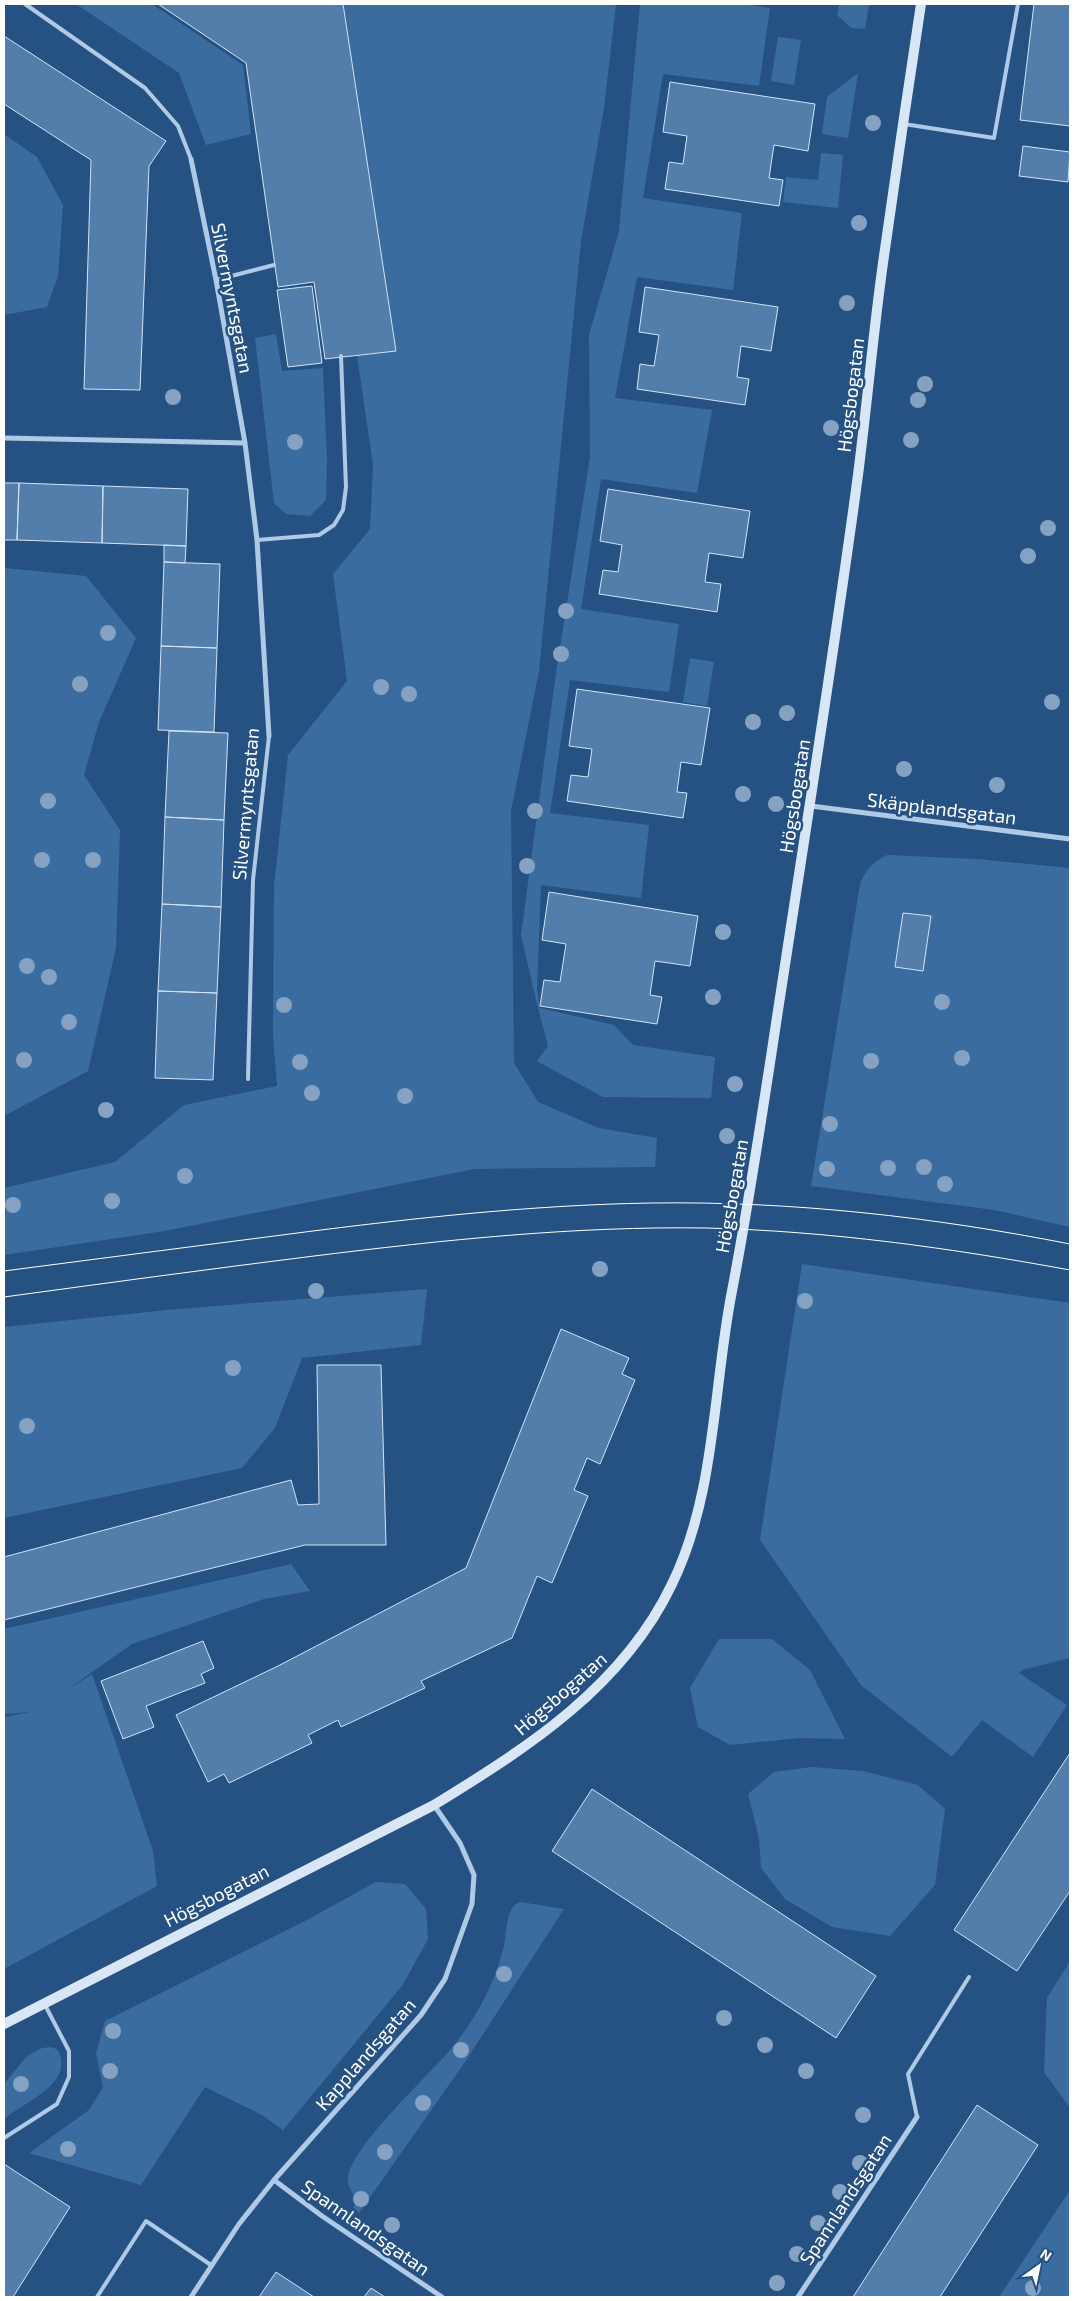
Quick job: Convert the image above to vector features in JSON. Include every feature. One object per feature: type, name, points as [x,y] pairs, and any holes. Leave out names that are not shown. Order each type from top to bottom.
[{"type":"street","name":"Högsbogatan","points":[[4,2024],[434,1805],[520,1750],[576,1707],[629,1654],[660,1608],[674,1581],[688,1547],[705,1477],[731,1294],[753,1181],[811,806],[859,468],[882,265],[921,4]]},
{"type":"street","name":"Silvermyntsgatan","points":[[190,159],[216,280],[246,443],[257,540],[269,736]]},
{"type":"street","points":[[4,438],[246,443]]},
{"type":"street","name":"Skäpplandsgatan","points":[[811,806],[1070,839]]},
{"type":"street","name":"Kapplandsgatan","points":[[191,2297],[239,2224],[274,2180],[421,2015],[445,1979],[472,1904],[474,1875],[460,1843],[434,1805]]},
{"type":"street","name":"Spannlandsgatan","points":[[798,2297],[916,2117]]},
{"type":"street","name":"Spannlandsgatan","points":[[274,2180],[322,2216],[442,2297]]},
{"type":"lane","points":[[25,4],[146,88],[178,126],[190,159]]},
{"type":"lane","points":[[904,124],[994,138],[1018,4]]},
{"type":"lane","points":[[216,280],[274,265]]},
{"type":"lane","points":[[257,540],[319,535],[334,525],[343,510],[346,487],[341,356]]},
{"type":"lane","name":"Silvermyntsgatan","points":[[248,1079],[253,880],[269,736]]},
{"type":"lane","points":[[916,2117],[908,2074],[969,1977]]},
{"type":"lane","points":[[4,2138],[57,2104],[69,2077],[69,2051],[44,2003]]},
{"type":"lane","points":[[97,2297],[146,2221],[211,2265]]},
{"type":"shaded area","points":[[76,4],[152,4],[243,65],[251,134],[206,145],[179,73]]},
{"type":"shaded area","points":[[343,4],[616,4],[604,108],[581,241],[539,671],[511,811],[514,1063],[538,1102],[599,1128],[657,1138],[655,1167],[474,1169],[165,1231],[4,1255],[4,1188],[115,1162],[184,1105],[277,1086],[273,1035],[274,887],[288,755],[347,681],[333,574],[370,529],[373,465],[357,355],[396,350]]},
{"type":"shaded area","points":[[640,4],[745,4],[770,8],[759,86],[663,74],[643,198],[742,213],[733,290],[637,277],[615,398],[712,410],[697,493],[601,479],[581,609],[679,624],[669,692],[570,680],[550,813],[649,825],[641,898],[541,885],[537,989],[540,1008],[614,1025],[633,1045],[715,1057],[711,1098],[603,1097],[537,1061],[548,1046],[521,935],[556,673],[590,457],[589,335],[619,231]]},
{"type":"shaded area","points":[[839,4],[869,4],[865,29],[851,28],[837,15]]},
{"type":"shaded area","points":[[778,37],[801,40],[794,85],[771,81]]},
{"type":"shaded area","points":[[858,73],[848,138],[822,134],[827,97]]},
{"type":"shaded area","points":[[4,134],[37,157],[63,205],[58,276],[47,307],[4,315]]},
{"type":"shaded area","points":[[821,153],[843,155],[838,208],[783,202],[786,177],[818,180]]},
{"type":"shaded area","points":[[276,334],[282,371],[323,368],[327,461],[326,500],[310,516],[286,514],[274,503],[255,338]]},
{"type":"shaded area","points":[[4,568],[86,576],[136,638],[99,722],[84,775],[120,830],[116,948],[88,1071],[4,1116]]},
{"type":"shaded area","points":[[690,658],[714,662],[707,706],[683,702]]},
{"type":"shaded area","points":[[887,855],[977,859],[1070,868],[1070,1227],[994,1210],[811,1186],[860,884],[870,866]]},
{"type":"shaded area","points":[[802,1264],[1070,1303],[1070,1658],[1022,1670],[1019,1673],[1067,1705],[1033,1757],[982,1720],[952,1757],[861,1685],[760,1540]]},
{"type":"shaded area","points":[[427,1289],[421,1345],[302,1358],[275,1428],[242,1468],[4,1518],[4,1327],[167,1310]]},
{"type":"shaded area","points":[[291,1564],[310,1591],[264,1599],[132,1644],[65,1691],[92,1674],[153,1851],[157,1886],[4,1969],[4,1717],[31,1712],[4,1714],[4,1629]]},
{"type":"shaded area","points":[[719,1639],[772,1639],[810,1670],[845,1739],[800,1738],[730,1745],[698,1727],[690,1688]]},
{"type":"shaded area","points":[[812,1767],[863,1771],[918,1785],[945,1809],[935,1885],[890,1936],[832,1927],[785,1899],[761,1868],[759,1838],[748,1794],[774,1772]]},
{"type":"shaded area","points":[[376,1882],[405,1884],[426,1909],[428,1939],[402,1986],[283,2130],[262,2115],[205,2087],[141,2185],[29,2153],[89,2110],[103,2087],[96,2053],[105,2021],[307,1920]]},
{"type":"shaded area","points":[[520,1902],[564,1909],[465,2062],[359,2213],[353,2208],[357,2200],[348,2183],[348,2176],[354,2162],[379,2127],[444,2057],[471,2022],[485,1998],[496,1972],[504,1946],[509,1915],[515,1905]]},
{"type":"shaded area","points":[[1070,1961],[1070,2108],[1044,2072],[1047,1998]]},
{"type":"shaded area","points":[[52,2047],[58,2050],[61,2062],[60,2073],[54,2082],[45,2091],[4,2119],[4,2084],[27,2056],[42,2048]]},
{"type":"shaded area","points":[[1070,2190],[1070,2297],[999,2297]]},
{"type":"building","points":[[158,4],[343,4],[396,351],[325,359],[314,282],[278,287],[246,63]]},
{"type":"building","points":[[1034,4],[1070,4],[1070,126],[1020,120]]},
{"type":"building","points":[[4,36],[166,141],[149,166],[140,390],[84,389],[91,160],[4,104]]},
{"type":"building","points":[[670,82],[815,104],[808,151],[774,145],[769,178],[783,180],[779,206],[665,189],[669,162],[683,164],[687,136],[663,132]]},
{"type":"building","points":[[1023,146],[1070,152],[1068,182],[1019,176]]},
{"type":"building","points":[[312,286],[322,363],[288,367],[277,290]]},
{"type":"building","points":[[645,287],[778,307],[771,351],[741,346],[737,377],[749,379],[745,405],[637,389],[640,364],[654,366],[659,335],[639,332]]},
{"type":"building","points":[[4,483],[19,483],[17,540],[4,540]]},
{"type":"building","points":[[19,483],[103,486],[102,543],[17,540]]},
{"type":"building","points":[[103,486],[188,489],[186,546],[102,543]]},
{"type":"building","points":[[608,489],[750,511],[743,558],[709,553],[705,582],[721,584],[717,612],[599,594],[603,570],[618,572],[622,545],[600,541]]},
{"type":"building","points":[[164,545],[186,546],[185,563],[164,562]]},
{"type":"building","points":[[164,562],[220,564],[217,648],[161,646]]},
{"type":"building","points":[[161,646],[217,648],[214,732],[158,730]]},
{"type":"building","points":[[577,689],[710,708],[701,765],[681,762],[677,792],[687,793],[683,818],[567,801],[571,775],[588,777],[592,749],[569,746]]},
{"type":"building","points":[[169,731],[228,733],[224,820],[165,817]]},
{"type":"building","points":[[165,817],[224,820],[221,907],[162,904]]},
{"type":"building","points":[[549,892],[698,916],[690,966],[655,961],[650,995],[662,997],[657,1024],[540,1006],[544,980],[560,982],[566,944],[542,940]]},
{"type":"building","points":[[162,904],[221,907],[217,993],[158,991]]},
{"type":"building","points":[[903,913],[931,916],[923,971],[895,967]]},
{"type":"building","points":[[158,991],[217,993],[213,1080],[155,1078]]},
{"type":"building","points":[[561,1329],[629,1358],[622,1374],[635,1380],[600,1464],[587,1458],[574,1490],[588,1496],[552,1583],[537,1576],[512,1638],[421,1681],[425,1688],[341,1727],[338,1720],[308,1735],[312,1743],[229,1783],[224,1774],[208,1782],[176,1715],[278,1666],[466,1568]]},
{"type":"building","points":[[317,1365],[381,1365],[386,1545],[305,1545],[4,1620],[4,1557],[291,1480],[298,1505],[319,1504]]},
{"type":"building","points":[[203,1641],[214,1668],[201,1674],[205,1683],[146,1706],[154,1727],[123,1739],[101,1681]]},
{"type":"building","points":[[1070,1753],[1070,1891],[1017,1971],[954,1930]]},
{"type":"building","points":[[592,1789],[876,1976],[836,2038],[552,1851]]},
{"type":"building","points":[[977,2105],[1038,2145],[940,2297],[853,2297]]},
{"type":"building","points":[[4,2164],[70,2207],[13,2297],[4,2297]]},
{"type":"building","points":[[276,2272],[314,2297],[259,2297]]},
{"type":"building","points":[[371,2288],[385,2297],[364,2297]]},
{"type":"tram line","points":[[4,1271],[420,1218],[606,1204],[705,1203],[810,1208],[967,1226],[1070,1244]]},
{"type":"tram line","points":[[4,1297],[412,1245],[510,1235],[608,1229],[706,1228],[844,1237],[935,1248],[1070,1270]]}]
